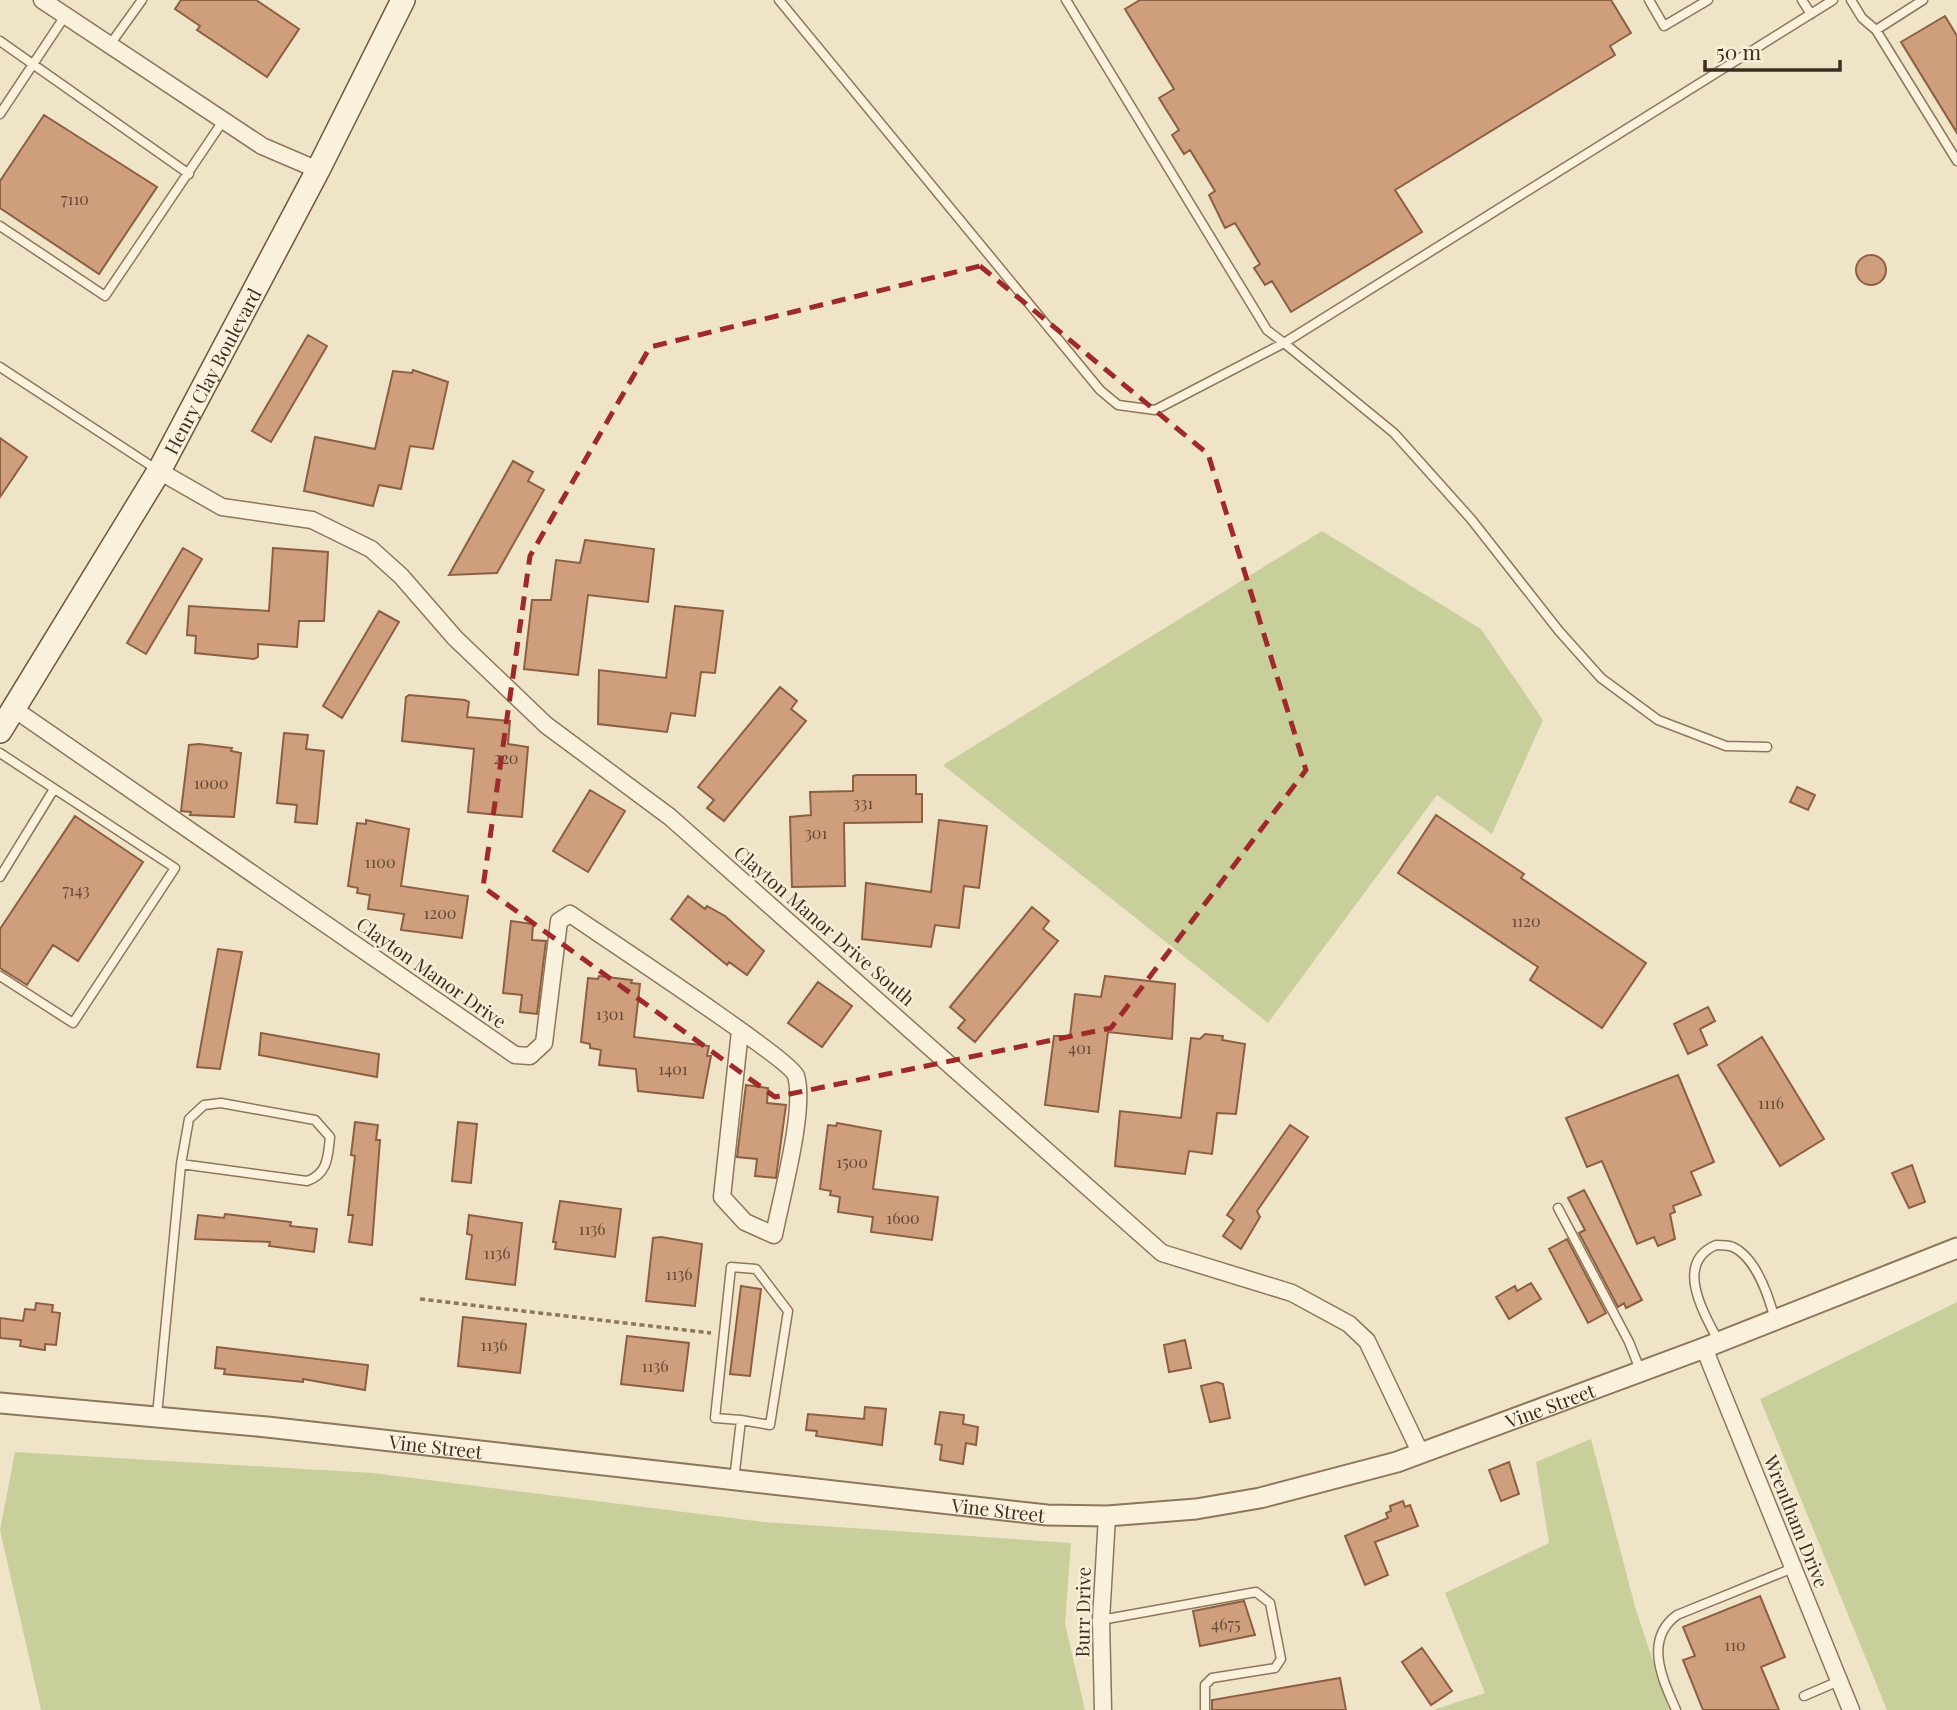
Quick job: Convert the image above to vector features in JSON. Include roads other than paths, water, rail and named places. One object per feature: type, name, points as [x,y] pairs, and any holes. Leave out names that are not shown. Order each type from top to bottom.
[{"type":"main road","name":"Henry Clay Boulevard","points":[[0,731],[159,471],[318,170],[403,0]]},
{"type":"street","points":[[42,0],[262,146],[318,170]]},
{"type":"street","name":"Clayton Manor Drive South","points":[[159,471],[222,507],[312,520],[371,549],[401,576],[455,638],[546,725],[670,817],[1162,1253],[1292,1293],[1349,1324],[1367,1341],[1421,1454]]},
{"type":"street","name":"Clayton Manor Drive","points":[[14,709],[515,1055],[530,1056],[544,1043],[559,921],[570,914],[740,1031],[785,1062],[797,1077],[798,1105],[774,1235],[745,1222],[722,1197],[740,1031]]},
{"type":"street","name":"Vine Street","points":[[0,1403],[267,1427],[1047,1515],[1107,1516],[1196,1509],[1261,1498],[1421,1454],[1641,1372],[1957,1248]]},
{"type":"street","name":"Wrentham Drive","points":[[1711,1345],[1793,1567],[1851,1710]]},
{"type":"street","name":"Burr Drive","points":[[1102,1710],[1101,1620],[1107,1516]]},
{"type":"lane","points":[[109,46],[142,0]]},
{"type":"lane","points":[[779,0],[1100,390],[1118,405],[1155,410],[1284,344],[1833,0]]},
{"type":"lane","points":[[1066,0],[1267,330],[1394,433],[1471,519],[1559,631],[1601,678],[1658,720],[1726,746],[1766,747]]},
{"type":"lane","points":[[1649,0],[1664,26],[1704,1]]},
{"type":"lane","points":[[1802,0],[1811,14]]},
{"type":"lane","points":[[1851,0],[1862,18],[1876,30],[1957,161]]},
{"type":"lane","points":[[1876,30],[1923,0]]},
{"type":"lane","points":[[0,114],[65,16]]},
{"type":"lane","points":[[0,41],[189,174]]},
{"type":"lane","points":[[0,226],[105,296],[223,121]]},
{"type":"lane","points":[[0,367],[159,471]]},
{"type":"lane","points":[[0,753],[175,868],[73,1023],[0,976]]},
{"type":"lane","points":[[0,877],[54,789]]},
{"type":"lane","points":[[156,1418],[181,1164],[189,1119],[204,1105],[221,1103],[315,1120],[330,1137],[327,1165],[317,1178],[307,1181],[181,1164]]},
{"type":"lane","points":[[1558,1208],[1629,1342],[1641,1372]]},
{"type":"lane","points":[[1711,1345],[1707,1320],[1692,1270],[1697,1257],[1716,1245],[1732,1247],[1748,1261],[1769,1297],[1775,1320]]},
{"type":"lane","points":[[731,1266],[756,1269],[788,1311],[770,1425],[741,1420],[715,1418],[731,1266]]},
{"type":"lane","points":[[734,1480],[741,1420]]},
{"type":"lane","points":[[1676,1710],[1660,1674],[1657,1657],[1658,1642],[1665,1626],[1677,1615],[1793,1567]]},
{"type":"lane","points":[[1101,1620],[1232,1594],[1256,1592],[1270,1603],[1281,1658],[1275,1668],[1212,1678],[1205,1685],[1205,1710]]},
{"type":"lane","points":[[1804,1696],[1839,1681]]}]
